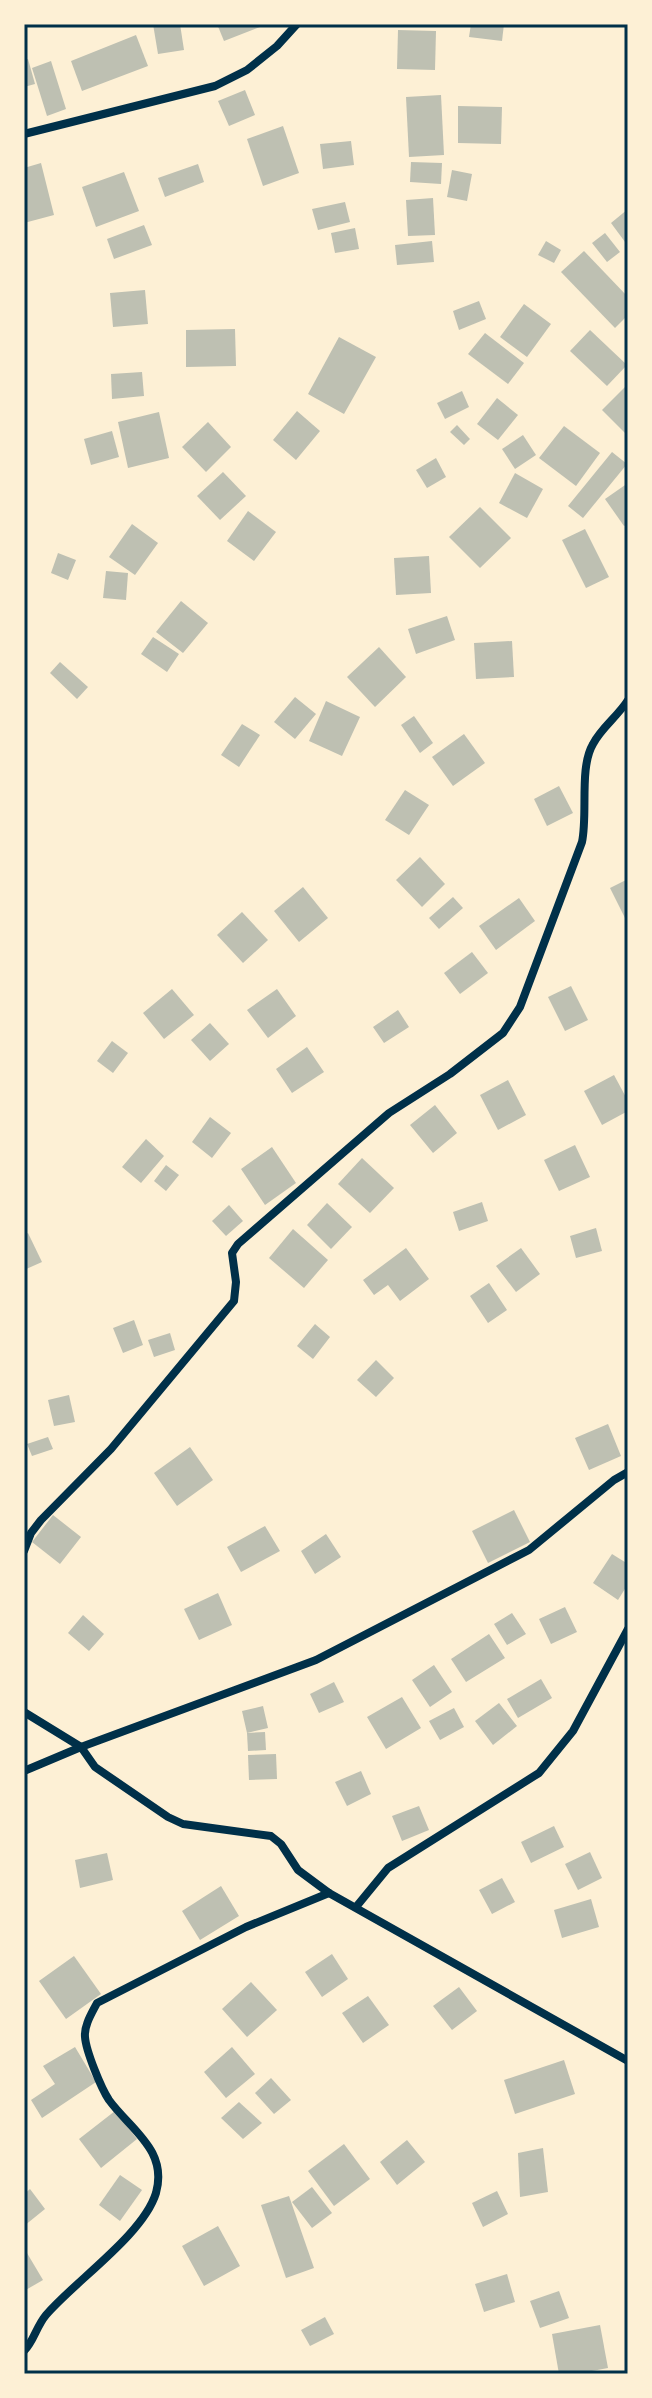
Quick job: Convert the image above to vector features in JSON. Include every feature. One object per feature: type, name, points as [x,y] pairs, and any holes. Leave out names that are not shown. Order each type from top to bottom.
[{"type":"street","points":[[24,134],[215,86],[247,70],[277,46],[297,24]]},
{"type":"street","points":[[24,1551],[31,1533],[41,1520],[111,1449],[234,1301],[236,1282],[232,1253],[238,1244],[389,1113],[450,1074],[503,1033],[520,1007],[582,842],[587,756],[594,741],[628,700]]},
{"type":"street","points":[[24,1771],[316,1660],[529,1550],[628,1472]]},
{"type":"street","points":[[356,1907],[388,1868],[539,1773],[573,1731],[628,1629]]},
{"type":"street","points":[[24,1712],[81,1747],[95,1767],[168,1817],[183,1824],[271,1836],[281,1844],[298,1870],[329,1893],[628,2061]]},
{"type":"street","points":[[24,2351],[44,2318],[130,2233],[147,2211],[156,2192],[158,2165],[147,2140],[109,2099],[84,2036],[97,2003],[246,1927],[329,1893]]},
{"type":"building","points":[[153,24],[180,24],[184,50],[158,54]]},
{"type":"building","points":[[217,24],[259,24],[260,27],[224,41]]},
{"type":"building","points":[[471,24],[504,24],[502,41],[469,37]]},
{"type":"building","points":[[398,30],[436,31],[435,70],[397,69]]},
{"type":"building","points":[[136,35],[148,66],[82,91],[71,61]]},
{"type":"building","points":[[28,59],[35,84],[24,87],[24,60]]},
{"type":"building","points":[[51,61],[66,109],[47,116],[32,68]]},
{"type":"building","points":[[245,90],[255,115],[229,126],[218,101]]},
{"type":"building","points":[[441,95],[444,155],[409,157],[406,97]]},
{"type":"building","points":[[458,106],[502,107],[501,144],[458,143]]},
{"type":"building","points":[[283,126],[299,173],[263,186],[247,139]]},
{"type":"building","points":[[351,141],[354,165],[323,169],[320,144]]},
{"type":"building","points":[[411,162],[442,163],[441,184],[410,182]]},
{"type":"building","points":[[41,163],[54,215],[24,223],[24,168]]},
{"type":"building","points":[[198,164],[204,182],[165,197],[158,178]]},
{"type":"building","points":[[452,170],[472,174],[467,201],[447,197]]},
{"type":"building","points":[[124,172],[139,211],[96,227],[82,187]]},
{"type":"building","points":[[433,198],[435,235],[408,236],[406,200]]},
{"type":"building","points":[[345,202],[350,222],[318,230],[312,209]]},
{"type":"building","points":[[628,209],[628,246],[611,223]]},
{"type":"building","points":[[144,225],[152,245],[114,259],[107,239]]},
{"type":"building","points":[[355,228],[359,249],[335,253],[331,233]]},
{"type":"building","points":[[605,233],[620,252],[607,262],[592,243]]},
{"type":"building","points":[[432,241],[434,262],[397,265],[395,245]]},
{"type":"building","points":[[546,241],[561,250],[554,263],[538,255]]},
{"type":"building","points":[[584,251],[628,297],[628,315],[615,328],[561,272]]},
{"type":"building","points":[[145,290],[148,324],[113,327],[110,293]]},
{"type":"building","points":[[479,301],[486,319],[459,330],[453,311]]},
{"type":"building","points":[[524,304],[551,324],[527,357],[500,337]]},
{"type":"building","points":[[235,329],[236,366],[186,367],[186,330]]},
{"type":"building","points":[[590,330],[627,365],[607,386],[570,351]]},
{"type":"building","points":[[485,333],[524,363],[508,384],[468,354]]},
{"type":"building","points":[[339,337],[376,357],[344,414],[308,394]]},
{"type":"building","points":[[142,372],[144,396],[112,399],[111,374]]},
{"type":"building","points":[[628,384],[628,436],[602,410]]},
{"type":"building","points":[[462,391],[469,407],[445,419],[437,403]]},
{"type":"building","points":[[497,398],[518,415],[498,440],[477,424]]},
{"type":"building","points":[[297,411],[320,431],[296,460],[273,440]]},
{"type":"building","points":[[159,412],[169,458],[128,468],[118,422]]},
{"type":"building","points":[[208,422],[231,447],[206,472],[182,447]]},
{"type":"building","points":[[457,425],[470,439],[464,445],[450,432]]},
{"type":"building","points":[[564,426],[600,453],[576,486],[539,458]]},
{"type":"building","points":[[112,431],[119,457],[91,465],[84,439]]},
{"type":"building","points":[[523,435],[536,455],[515,469],[502,449]]},
{"type":"building","points":[[612,452],[627,464],[583,518],[568,506]]},
{"type":"building","points":[[436,458],[446,477],[427,488],[416,470]]},
{"type":"building","points":[[223,472],[246,496],[220,520],[197,496]]},
{"type":"building","points":[[515,473],[543,489],[527,518],[499,503]]},
{"type":"building","points":[[628,483],[628,524],[624,526],[605,499]]},
{"type":"building","points":[[480,507],[511,538],[480,568],[449,537]]},
{"type":"building","points":[[248,511],[276,532],[254,561],[227,541]]},
{"type":"building","points":[[132,524],[158,543],[135,575],[109,557]]},
{"type":"building","points":[[585,529],[609,577],[586,588],[562,540]]},
{"type":"building","points":[[58,553],[76,560],[68,580],[51,573]]},
{"type":"building","points":[[429,556],[431,593],[396,595],[394,558]]},
{"type":"building","points":[[106,571],[128,573],[126,600],[103,598]]},
{"type":"building","points":[[181,601],[208,623],[183,653],[156,632]]},
{"type":"building","points":[[447,616],[455,640],[416,654],[408,629]]},
{"type":"building","points":[[153,637],[179,654],[167,672],[141,654]]},
{"type":"building","points":[[512,641],[514,677],[476,679],[474,643]]},
{"type":"building","points":[[379,647],[406,677],[375,707],[347,677]]},
{"type":"building","points":[[60,662],[88,687],[77,699],[50,673]]},
{"type":"building","points":[[295,697],[316,714],[295,739],[274,722]]},
{"type":"building","points":[[326,701],[360,717],[342,756],[309,741]]},
{"type":"building","points":[[414,716],[433,743],[420,753],[401,725]]},
{"type":"building","points":[[242,724],[260,735],[239,767],[221,755]]},
{"type":"building","points":[[464,734],[485,763],[453,786],[432,757]]},
{"type":"building","points":[[559,786],[573,813],[547,826],[534,799]]},
{"type":"building","points":[[405,790],[429,805],[409,835],[385,820]]},
{"type":"building","points":[[420,857],[445,884],[422,907],[396,880]]},
{"type":"building","points":[[628,879],[628,924],[610,888]]},
{"type":"building","points":[[303,887],[328,918],[299,942],[274,911]]},
{"type":"building","points":[[453,897],[463,908],[439,929],[429,918]]},
{"type":"building","points":[[519,898],[535,921],[496,950],[479,926]]},
{"type":"building","points":[[242,912],[268,940],[243,963],[217,935]]},
{"type":"building","points":[[472,952],[488,973],[460,994],[444,973]]},
{"type":"building","points":[[571,986],[588,1020],[565,1031],[548,997]]},
{"type":"building","points":[[172,989],[194,1015],[164,1039],[143,1013]]},
{"type":"building","points":[[277,989],[296,1016],[268,1038],[247,1010]]},
{"type":"building","points":[[398,1010],[409,1027],[384,1043],[373,1027]]},
{"type":"building","points":[[210,1023],[229,1044],[210,1061],[191,1040]]},
{"type":"building","points":[[112,1041],[128,1053],[113,1073],[97,1061]]},
{"type":"building","points":[[307,1047],[324,1072],[292,1093],[276,1069]]},
{"type":"building","points":[[614,1075],[628,1101],[628,1111],[602,1125],[584,1091]]},
{"type":"building","points":[[508,1080],[526,1115],[498,1130],[480,1095]]},
{"type":"building","points":[[435,1105],[457,1133],[433,1153],[410,1125]]},
{"type":"building","points":[[210,1117],[231,1133],[212,1158],[192,1142]]},
{"type":"building","points":[[146,1139],[164,1156],[141,1183],[122,1167]]},
{"type":"building","points":[[575,1145],[590,1177],[559,1191],[544,1160]]},
{"type":"building","points":[[272,1147],[296,1183],[265,1205],[241,1169]]},
{"type":"building","points":[[362,1158],[394,1188],[370,1213],[338,1184]]},
{"type":"building","points":[[166,1165],[179,1175],[166,1191],[154,1181]]},
{"type":"building","points":[[482,1202],[488,1221],[459,1231],[453,1212]]},
{"type":"building","points":[[327,1203],[352,1227],[331,1249],[307,1225]]},
{"type":"building","points":[[229,1205],[243,1221],[226,1236],[212,1221]]},
{"type":"building","points":[[596,1228],[602,1251],[576,1258],[570,1236]]},
{"type":"building","points":[[293,1229],[328,1260],[304,1288],[269,1258]]},
{"type":"building","points":[[28,1233],[42,1262],[24,1270],[24,1235]]},
{"type":"building","points":[[406,1248],[429,1279],[400,1301],[388,1285],[374,1295],[363,1280]]},
{"type":"building","points":[[521,1248],[540,1274],[516,1292],[496,1266]]},
{"type":"building","points":[[489,1283],[507,1310],[488,1323],[470,1296]]},
{"type":"building","points":[[134,1320],[143,1345],[123,1353],[113,1328]]},
{"type":"building","points":[[315,1324],[330,1337],[313,1359],[297,1346]]},
{"type":"building","points":[[170,1333],[175,1350],[154,1357],[148,1340]]},
{"type":"building","points":[[376,1360],[394,1378],[376,1397],[357,1380]]},
{"type":"building","points":[[69,1395],[75,1422],[54,1426],[48,1400]]},
{"type":"building","points":[[608,1424],[621,1456],[589,1470],[575,1438]]},
{"type":"building","points":[[48,1437],[53,1449],[32,1456],[27,1444]]},
{"type":"building","points":[[190,1447],[213,1480],[177,1506],[154,1473]]},
{"type":"building","points":[[514,1510],[530,1542],[488,1563],[472,1531]]},
{"type":"building","points":[[53,1515],[81,1537],[60,1564],[32,1542]]},
{"type":"building","points":[[265,1526],[280,1551],[241,1572],[227,1547]]},
{"type":"building","points":[[326,1534],[341,1557],[315,1574],[301,1551]]},
{"type":"building","points":[[612,1554],[628,1564],[628,1584],[618,1600],[593,1583]]},
{"type":"building","points":[[218,1593],[232,1625],[199,1640],[184,1609]]},
{"type":"building","points":[[565,1607],[577,1632],[551,1644],[539,1619]]},
{"type":"building","points":[[512,1613],[526,1634],[507,1645],[494,1624]]},
{"type":"building","points":[[83,1615],[104,1634],[89,1651],[68,1633]]},
{"type":"building","points":[[489,1634],[505,1658],[466,1682],[451,1659]]},
{"type":"building","points":[[434,1665],[452,1692],[430,1707],[412,1680]]},
{"type":"building","points":[[541,1679],[552,1698],[518,1718],[507,1699]]},
{"type":"building","points":[[334,1682],[344,1702],[319,1713],[310,1694]]},
{"type":"building","points":[[402,1697],[421,1728],[386,1749],[367,1717]]},
{"type":"building","points":[[499,1703],[517,1726],[493,1745],[475,1721]]},
{"type":"building","points":[[263,1706],[268,1728],[247,1733],[242,1711]]},
{"type":"building","points":[[454,1708],[464,1727],[440,1740],[429,1721]]},
{"type":"building","points":[[265,1732],[266,1750],[248,1751],[247,1733]]},
{"type":"building","points":[[276,1754],[277,1779],[249,1780],[248,1755]]},
{"type":"building","points":[[361,1771],[371,1794],[347,1806],[335,1782]]},
{"type":"building","points":[[419,1806],[429,1830],[402,1841],[392,1816]]},
{"type":"building","points":[[554,1826],[564,1847],[531,1863],[521,1842]]},
{"type":"building","points":[[590,1852],[602,1878],[578,1890],[565,1864]]},
{"type":"building","points":[[107,1853],[113,1880],[80,1888],[75,1860]]},
{"type":"building","points":[[502,1878],[515,1902],[492,1914],[479,1890]]},
{"type":"building","points":[[221,1886],[239,1916],[200,1940],[182,1911]]},
{"type":"building","points":[[591,1899],[599,1927],[562,1938],[554,1910]]},
{"type":"building","points":[[332,1954],[348,1979],[322,1997],[305,1972]]},
{"type":"building","points":[[74,1956],[101,1994],[66,2019],[39,1981]]},
{"type":"building","points":[[251,1982],[277,2010],[247,2037],[222,2009]]},
{"type":"building","points":[[459,1987],[477,2011],[452,2030],[433,2006]]},
{"type":"building","points":[[368,1996],[389,2025],[363,2043],[342,2013]]},
{"type":"building","points":[[75,2047],[96,2082],[42,2118],[31,2100],[55,2084],[43,2066]]},
{"type":"building","points":[[232,2047],[255,2074],[226,2098],[204,2072]]},
{"type":"building","points":[[564,2060],[575,2094],[515,2114],[504,2080]]},
{"type":"building","points":[[271,2078],[291,2100],[274,2114],[255,2093]]},
{"type":"building","points":[[239,2102],[262,2123],[243,2139],[221,2118]]},
{"type":"building","points":[[115,2111],[137,2139],[101,2168],[79,2139]]},
{"type":"building","points":[[407,2140],[425,2162],[397,2185],[380,2162]]},
{"type":"building","points":[[344,2144],[370,2179],[334,2206],[308,2171]]},
{"type":"building","points":[[543,2148],[548,2192],[520,2197],[518,2153]]},
{"type":"building","points":[[120,2175],[142,2190],[120,2221],[99,2205]]},
{"type":"building","points":[[312,2187],[332,2213],[312,2228],[292,2202]]},
{"type":"building","points":[[30,2189],[45,2209],[24,2226],[24,2194]]},
{"type":"building","points":[[497,2191],[508,2214],[483,2227],[472,2203]]},
{"type":"building","points":[[289,2196],[314,2268],[286,2278],[261,2205]]},
{"type":"building","points":[[218,2226],[240,2266],[204,2286],[182,2246]]},
{"type":"building","points":[[24,2248],[43,2280],[24,2291]]},
{"type":"building","points":[[507,2274],[515,2302],[484,2312],[475,2284]]},
{"type":"building","points":[[559,2291],[569,2318],[540,2328],[530,2301]]},
{"type":"building","points":[[325,2317],[334,2334],[310,2346],[301,2330]]},
{"type":"building","points":[[600,2325],[608,2368],[559,2374],[552,2334]]}]
